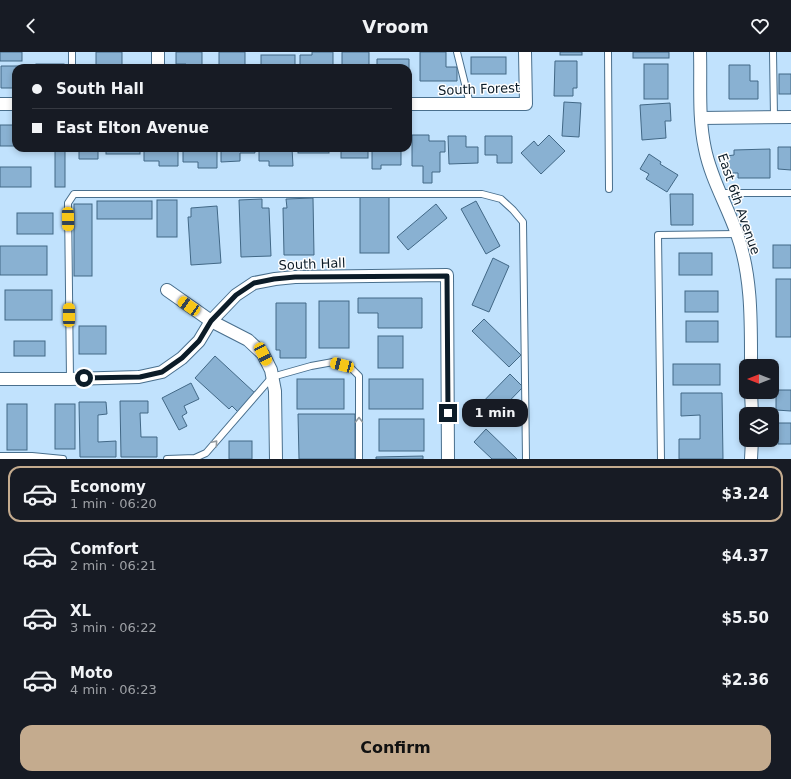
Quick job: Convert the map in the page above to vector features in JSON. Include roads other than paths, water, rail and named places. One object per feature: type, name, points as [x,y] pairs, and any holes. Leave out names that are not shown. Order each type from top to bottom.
[{"type":"street","points":[[158,52],[158,64]]},
{"type":"street","name":"South Forest","points":[[412,104],[526,104],[525,52]]},
{"type":"street","name":"East 6th Avenue","points":[[700,52],[701,118],[704,149],[719,193],[737,234],[746,268],[750,307],[751,359]]},
{"type":"street","points":[[0,104],[12,104]]},
{"type":"street","points":[[701,118],[791,117]]},
{"type":"street","name":"South Hall","points":[[0,379],[140,377],[162,372],[182,358],[199,341],[211,321],[236,295],[254,283],[295,277],[447,276],[448,459]]},
{"type":"street","points":[[167,290],[211,321],[248,340],[263,354],[271,370],[275,391],[276,459]]},
{"type":"street","points":[[752,447],[752,459]]},
{"type":"lane","points":[[72,52],[72,64]]},
{"type":"lane","points":[[457,52],[470,104]]},
{"type":"lane","points":[[608,52],[609,189]]},
{"type":"lane","points":[[773,52],[774,117]]},
{"type":"lane","points":[[719,193],[791,193]]},
{"type":"lane","points":[[70,379],[68,203],[74,194],[482,194],[501,199],[523,222],[526,459]]},
{"type":"lane","points":[[661,459],[658,235],[737,234]]},
{"type":"lane","points":[[167,459],[195,458],[206,453],[272,377],[311,366],[333,362],[350,367],[358,376],[359,459]]},
{"type":"lane","points":[[0,456],[32,456],[63,459]]}]
